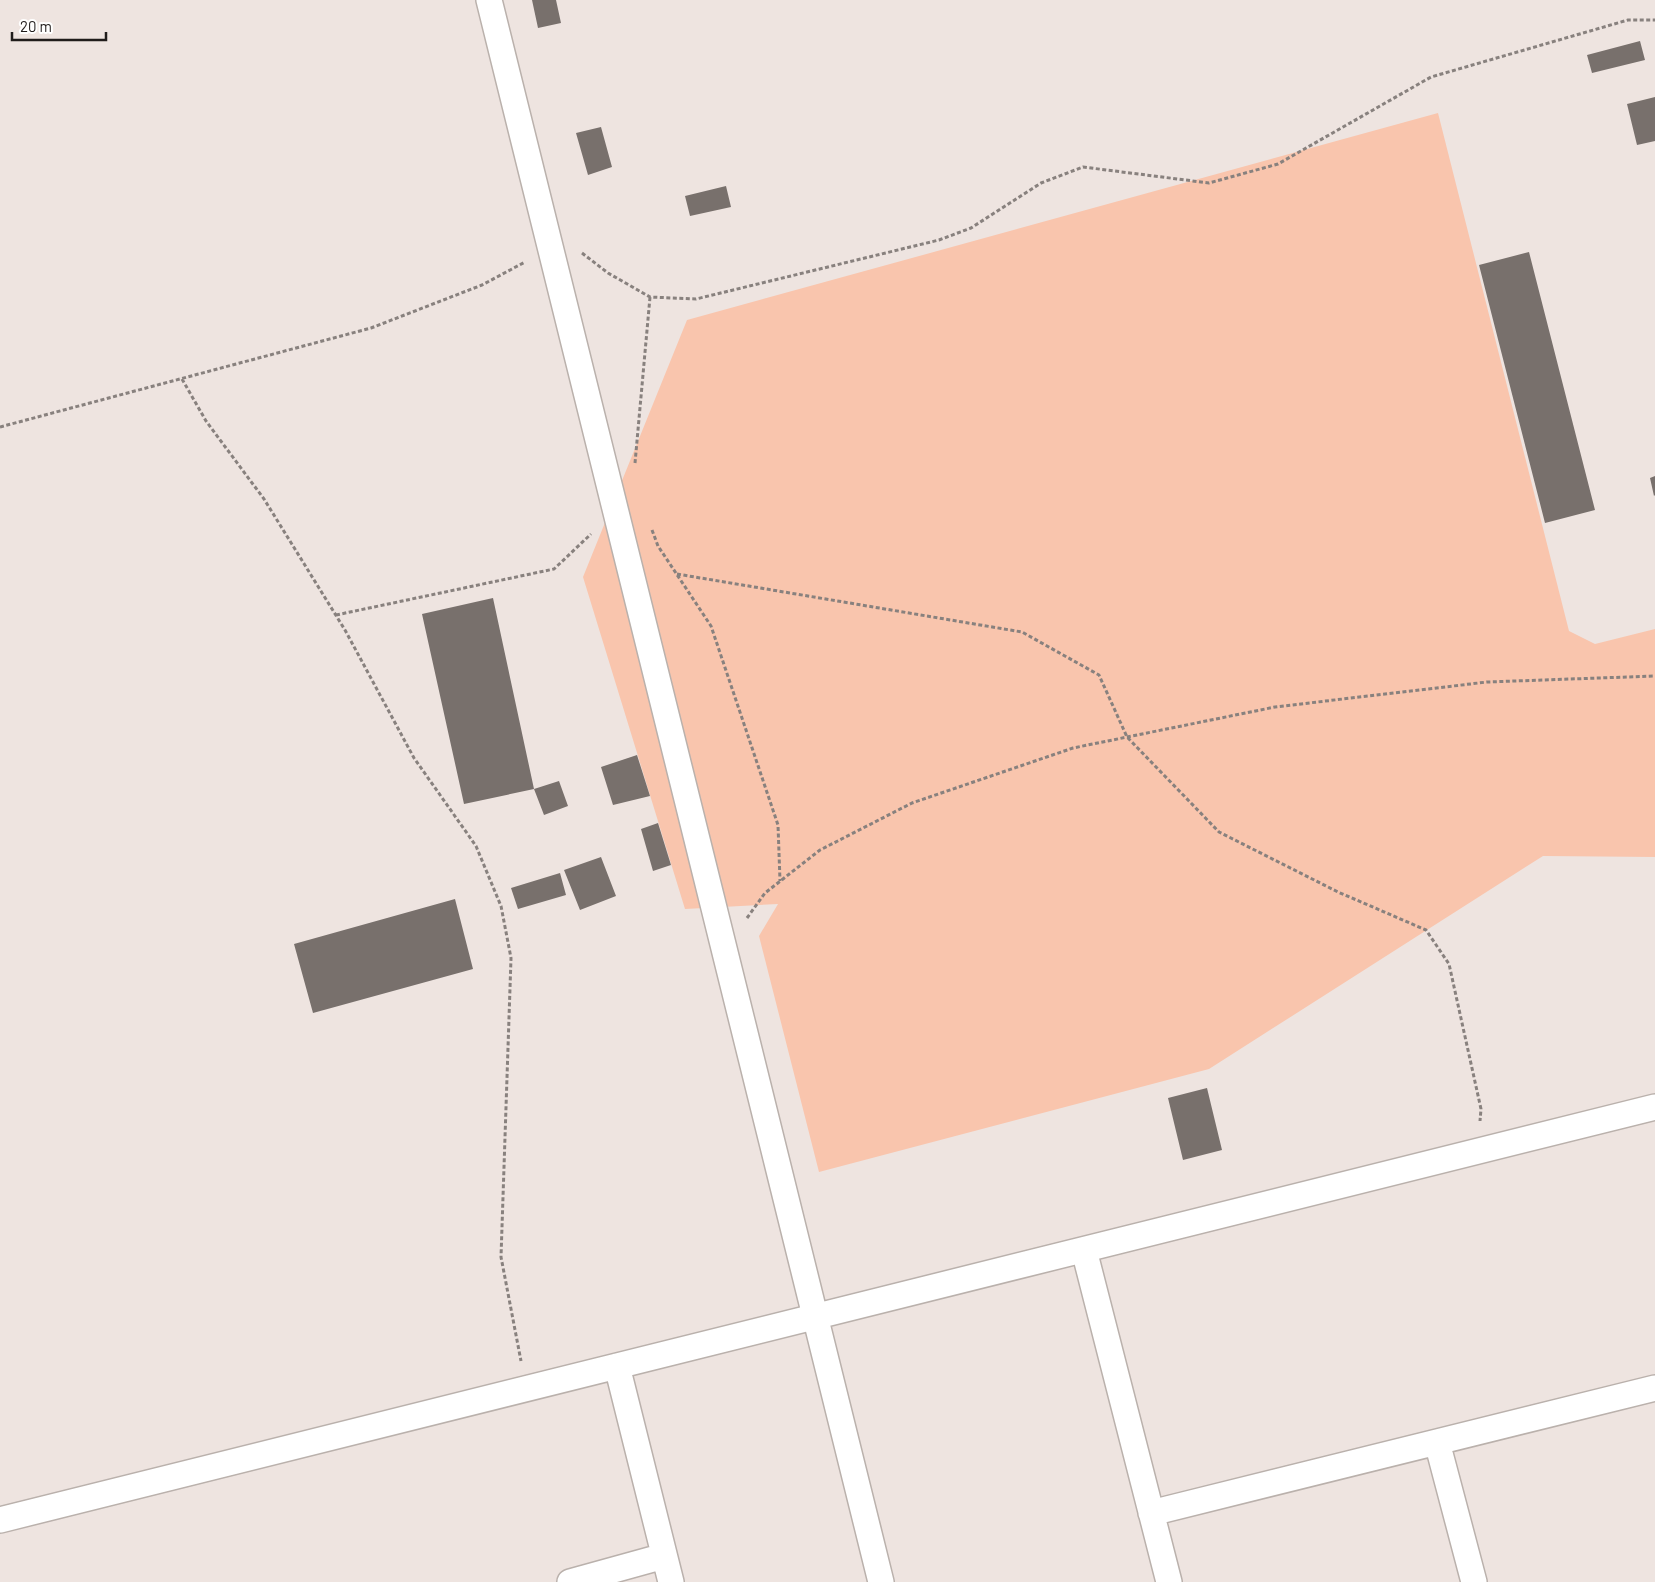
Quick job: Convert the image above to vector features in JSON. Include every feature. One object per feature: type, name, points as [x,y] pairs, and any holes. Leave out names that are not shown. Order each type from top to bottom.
[{"type":"street","points":[[489,0],[881,1582]]},
{"type":"street","points":[[0,1520],[1655,1107]]},
{"type":"street","points":[[1084,1250],[1169,1582]]},
{"type":"street","points":[[617,1366],[670,1582]]},
{"type":"street","points":[[1151,1513],[1655,1388]]},
{"type":"street","points":[[1437,1442],[1474,1582]]},
{"type":"street","points":[[570,1582],[664,1556]]},
{"type":"path","points":[[0,428],[371,328],[482,285],[550,248],[571,246],[608,272],[650,297],[696,300],[939,240],[971,228],[1041,183],[1083,166],[1209,183],[1278,164],[1431,77],[1628,20],[1655,20]]},
{"type":"path","points":[[635,464],[650,297]]},
{"type":"path","points":[[182,379],[206,421],[264,499],[336,615],[414,758],[476,846],[501,906],[511,958],[501,1257],[526,1389]]},
{"type":"path","points":[[336,615],[554,569],[588,538],[614,503]]},
{"type":"path","points":[[651,528],[658,546],[711,626],[778,825],[780,882]]},
{"type":"path","points":[[677,574],[1022,632],[1099,675],[1127,737],[1218,832],[1338,892],[1426,930],[1449,964],[1482,1109],[1476,1152]]},
{"type":"path","points":[[746,919],[765,893],[820,850],[912,803],[1073,748],[1275,707],[1487,682],[1655,676]]},
{"type":"shaded area","points":[[1438,113],[1569,631],[1595,644],[1655,629],[1655,857],[1543,856],[1209,1069],[819,1172],[759,936],[778,904],[685,909],[583,577],[687,320]]},
{"type":"building","points":[[532,0],[556,0],[561,23],[538,28]]},
{"type":"building","points":[[1640,41],[1645,60],[1592,73],[1587,55]]},
{"type":"building","points":[[1655,97],[1655,141],[1637,145],[1627,104]]},
{"type":"building","points":[[601,127],[612,167],[588,175],[576,133]]},
{"type":"building","points":[[726,186],[731,207],[690,216],[685,196]]},
{"type":"building","points":[[1529,252],[1595,510],[1545,523],[1479,265]]},
{"type":"building","points":[[1655,476],[1655,495],[1654,496],[1650,478]]},
{"type":"building","points":[[493,598],[534,789],[464,804],[422,614]]},
{"type":"building","points":[[637,755],[650,796],[613,805],[601,767]]},
{"type":"building","points":[[559,781],[568,806],[544,815],[534,789]]},
{"type":"building","points":[[658,823],[671,865],[653,871],[641,829]]},
{"type":"building","points":[[601,857],[616,896],[580,910],[564,870]]},
{"type":"building","points":[[560,873],[566,895],[518,909],[511,888]]},
{"type":"building","points":[[455,899],[473,969],[313,1013],[294,944]]},
{"type":"building","points":[[1207,1088],[1222,1150],[1183,1160],[1168,1098]]}]
